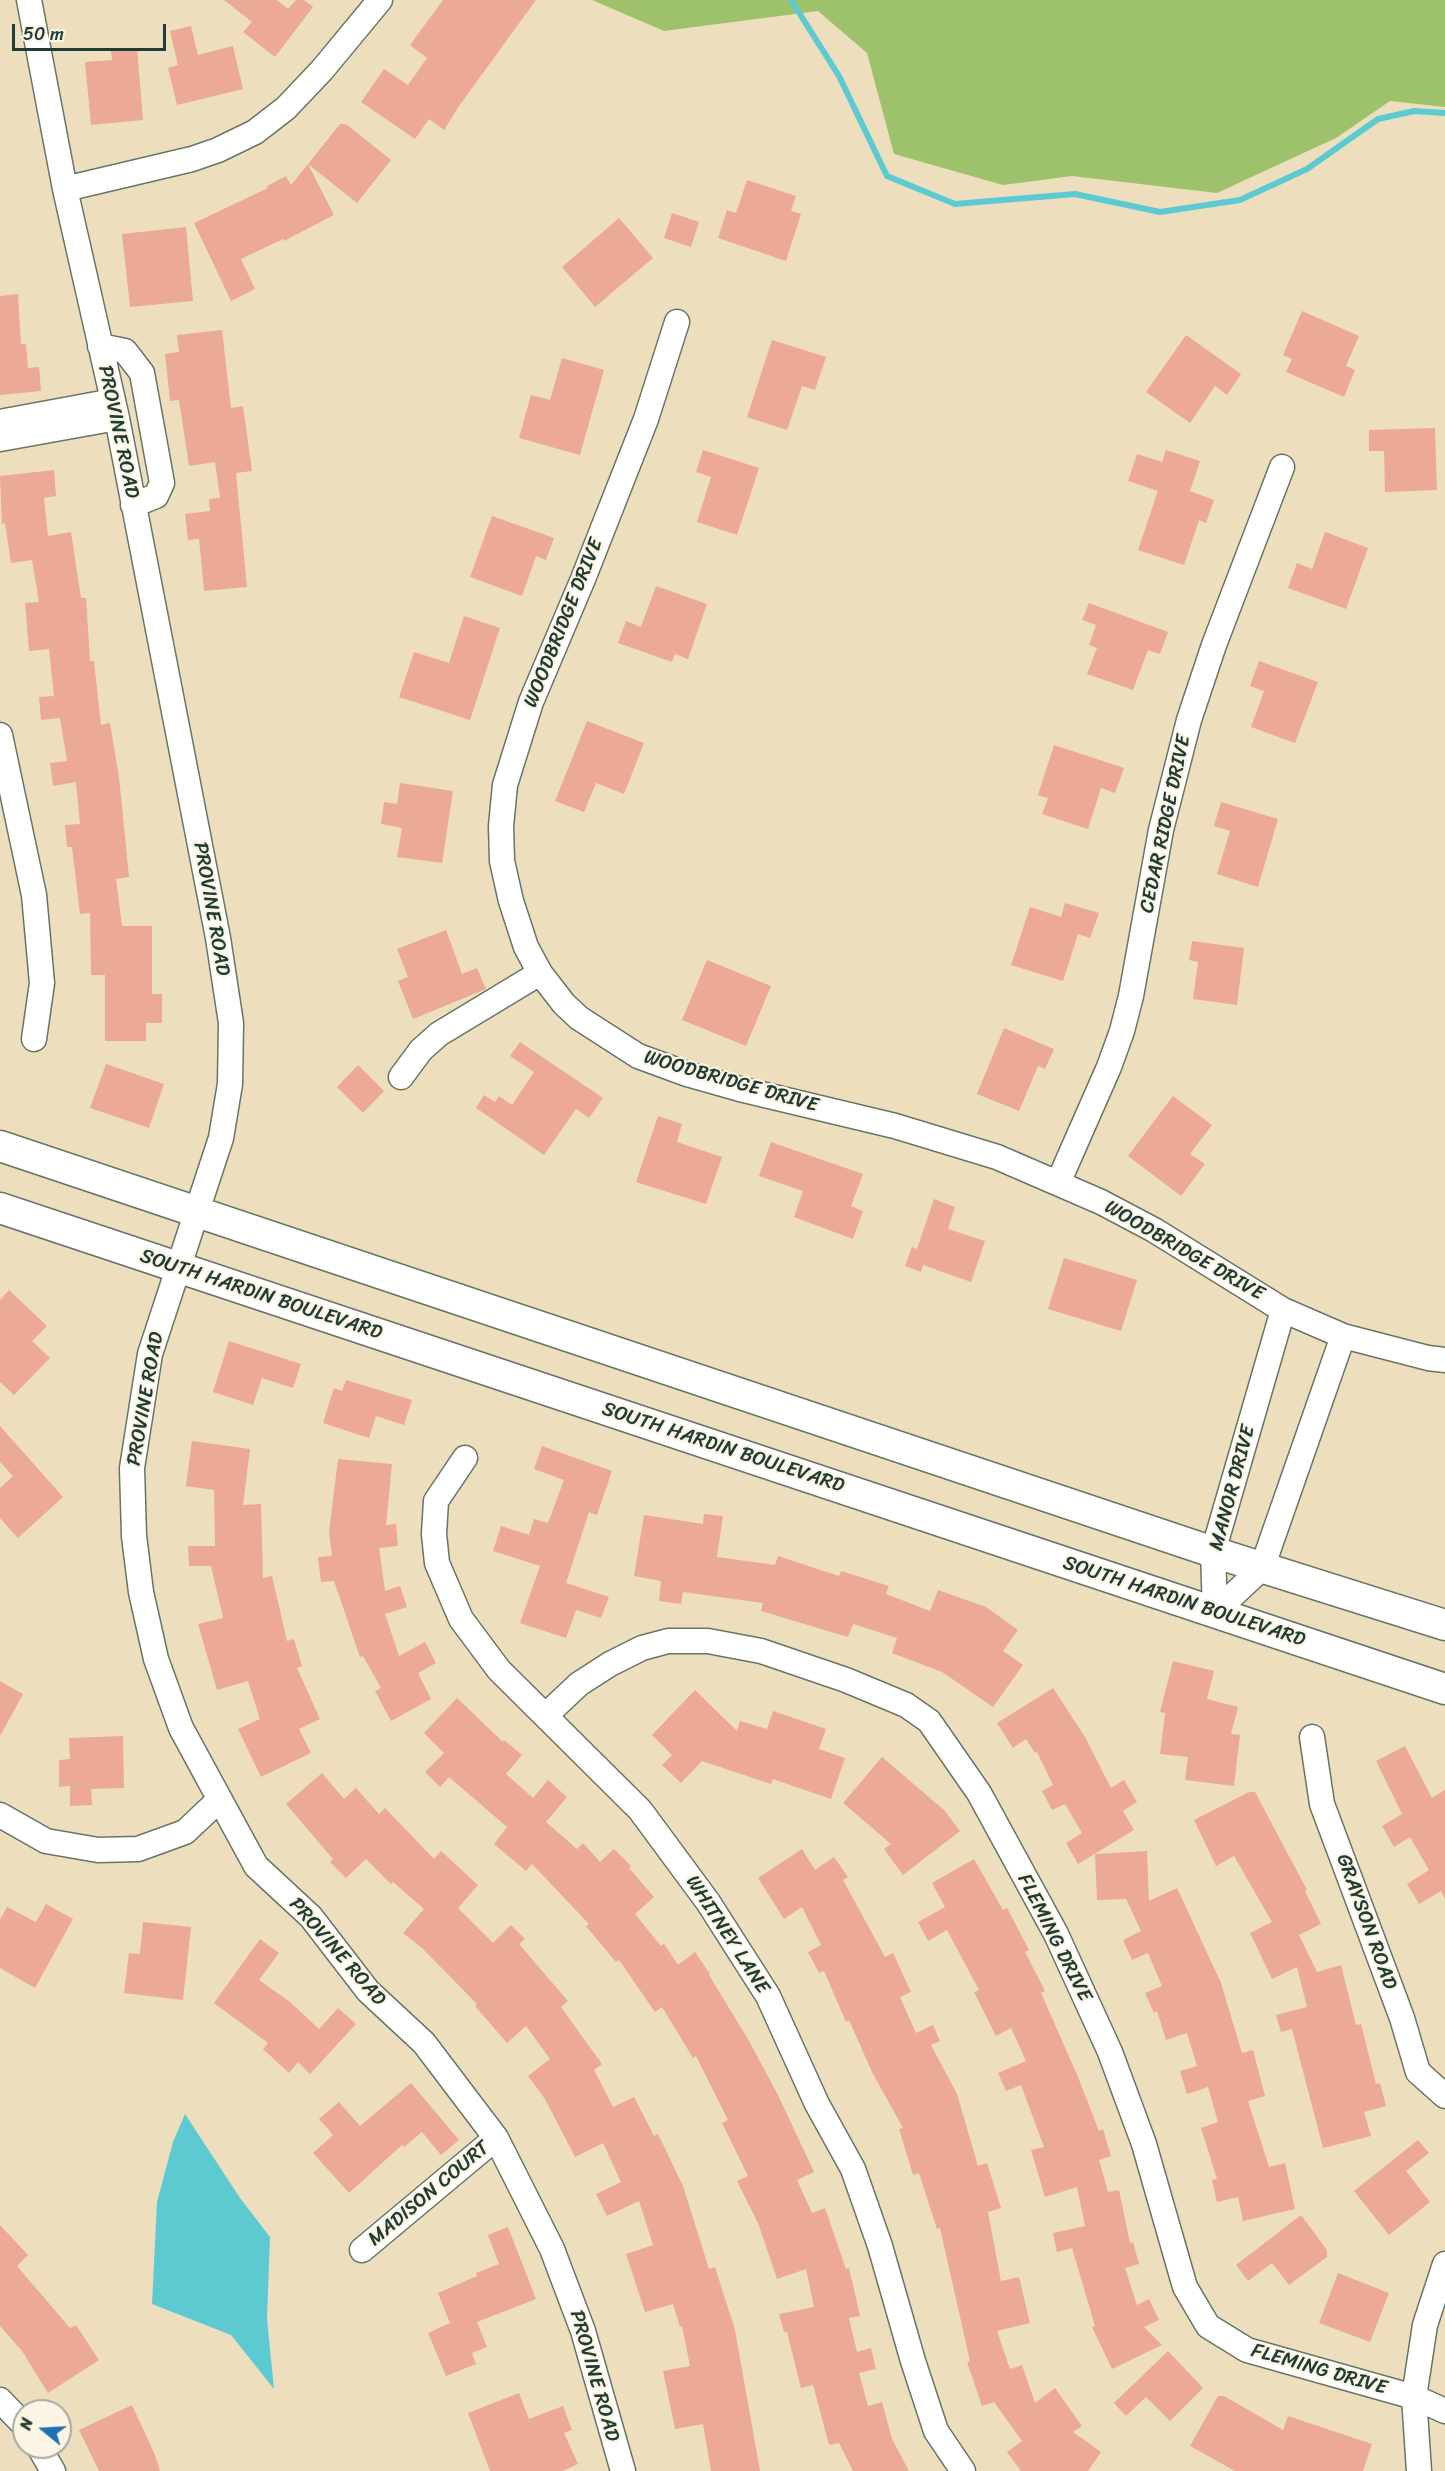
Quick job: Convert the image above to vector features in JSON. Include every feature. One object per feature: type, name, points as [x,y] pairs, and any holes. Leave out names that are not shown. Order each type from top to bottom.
[{"type":"main road","points":[[0,1146],[1213,1552],[1445,1625]]},
{"type":"main road","name":"SOUTH HARDIN BOULEVARD","points":[[0,1208],[1445,1689]]},
{"type":"street","name":"PROVINE ROAD","points":[[29,0],[65,189],[134,505],[218,938],[231,1023],[230,1084],[221,1138],[150,1354],[132,1468],[134,1536],[141,1592],[156,1659],[181,1728],[256,1866],[311,1917],[368,1991],[424,2043],[496,2138],[552,2250],[583,2331],[623,2471]]},
{"type":"street","points":[[65,189],[192,159],[218,150],[255,132],[286,108],[322,70],[380,0]]},
{"type":"street","name":"WOODBRIDGE DRIVE","points":[[677,322],[646,419],[583,579],[531,702],[505,785],[501,826],[502,861],[511,901],[526,947],[540,973],[564,1004],[579,1018],[638,1056],[687,1074],[895,1126],[997,1157],[1058,1183],[1154,1230],[1283,1310],[1343,1336],[1428,1358],[1445,1360]]},
{"type":"street","points":[[100,345],[125,351],[142,374],[162,483],[156,496],[134,505]]},
{"type":"street","points":[[0,422],[115,410]]},
{"type":"street","points":[[0,439],[115,410]]},
{"type":"street","name":"CEDAR RIDGE DRIVE","points":[[1058,1183],[1109,1067],[1122,1031],[1131,996],[1161,830],[1190,720],[1214,645],[1282,466]]},
{"type":"street","points":[[0,735],[34,895],[42,983],[34,1039]]},
{"type":"street","points":[[401,1077],[421,1050],[439,1034],[540,973]]},
{"type":"street","name":"MANOR DRIVE","points":[[1215,1612],[1213,1552],[1283,1310]]},
{"type":"street","points":[[1215,1612],[1262,1568],[1343,1336]]},
{"type":"street","name":"WHITNEY LANE","points":[[465,1458],[436,1502],[434,1534],[438,1563],[461,1619],[499,1670],[640,1810],[708,1902],[768,1996],[817,2104],[853,2169],[880,2246],[936,2431],[963,2471]]},
{"type":"street","name":"FLEMING DRIVE","points":[[546,1715],[579,1684],[610,1664],[642,1648],[668,1641],[708,1641],[761,1651],[846,1680],[906,1705],[929,1720],[979,1793],[1066,1955],[1110,2052],[1144,2144],[1185,2287],[1208,2326],[1246,2350],[1414,2397],[1445,2411]]},
{"type":"street","name":"GRAYSON ROAD","points":[[1312,1737],[1322,1804],[1402,2018],[1418,2072],[1445,2096]]},
{"type":"street","points":[[0,1815],[46,1841],[98,1850],[138,1849],[185,1833],[219,1800]]},
{"type":"street","name":"MADISON COURT","points":[[362,2250],[496,2138]]},
{"type":"street","points":[[1419,2471],[1414,2397],[1425,2325],[1445,2264]]},
{"type":"street","points":[[0,2400],[12,2412]]},
{"type":"green space","points":[[592,0],[1445,0],[1445,107],[1390,101],[1336,138],[1217,193],[1072,176],[1003,185],[894,154],[867,53],[818,11],[664,31]]},
{"type":"water","points":[[185,2114],[240,2198],[270,2237],[267,2319],[274,2389],[231,2335],[152,2304],[157,2202],[173,2142]]},
{"type":"building","points":[[224,0],[277,0],[288,9],[296,0],[304,0],[313,7],[275,57],[243,32],[252,22]]},
{"type":"building","points":[[443,0],[536,0],[444,130],[429,119],[415,139],[361,102],[384,69],[408,85],[427,58],[410,45]]},
{"type":"building","points":[[191,26],[198,55],[233,46],[243,89],[177,105],[168,68],[178,65],[170,31]]},
{"type":"building","points":[[137,48],[143,120],[91,125],[85,62],[112,60],[111,50]]},
{"type":"building","points":[[340,124],[346,124],[391,160],[357,203],[308,164]]},
{"type":"building","points":[[308,164],[334,215],[284,241],[283,239],[241,259],[255,289],[231,301],[194,223],[268,188],[267,186],[286,176],[291,185]]},
{"type":"building","points":[[747,180],[796,196],[791,211],[801,214],[786,261],[718,238],[727,210],[736,213]]},
{"type":"building","points":[[672,213],[699,222],[691,247],[664,238]]},
{"type":"building","points":[[619,218],[653,258],[595,307],[562,267]]},
{"type":"building","points":[[186,227],[193,301],[130,307],[122,234]]},
{"type":"building","points":[[18,294],[21,344],[26,344],[28,368],[39,367],[41,391],[0,395],[0,296]]},
{"type":"building","points":[[1302,311],[1359,336],[1346,366],[1355,370],[1344,397],[1286,372],[1292,359],[1283,355]]},
{"type":"building","points":[[222,330],[231,408],[243,406],[252,471],[236,473],[247,587],[204,591],[199,539],[188,540],[185,514],[210,511],[209,499],[220,498],[215,462],[189,466],[179,400],[170,401],[165,354],[179,352],[177,335]]},
{"type":"building","points":[[1186,335],[1241,374],[1227,395],[1215,386],[1190,423],[1146,392]]},
{"type":"building","points":[[772,340],[826,357],[815,390],[802,386],[787,430],[747,417]]},
{"type":"building","points":[[562,358],[604,370],[580,455],[519,438],[531,395],[550,400]]},
{"type":"building","points":[[1435,428],[1437,490],[1385,492],[1384,451],[1369,451],[1369,430]]},
{"type":"building","points":[[703,450],[759,468],[737,535],[697,522],[711,477],[696,472]]},
{"type":"building","points":[[1166,450],[1200,461],[1190,491],[1214,500],[1206,523],[1199,520],[1184,565],[1138,550],[1158,491],[1128,481],[1137,454],[1162,462]]},
{"type":"building","points":[[54,470],[56,496],[44,498],[48,536],[71,532],[81,598],[86,598],[90,661],[94,661],[101,725],[110,723],[119,777],[129,877],[116,879],[122,926],[152,926],[152,994],[162,994],[162,1023],[146,1023],[146,1041],[105,1041],[105,975],[91,975],[90,913],[80,914],[72,847],[67,847],[65,825],[80,824],[76,782],[53,786],[50,763],[67,761],[60,718],[41,720],[39,697],[54,696],[49,649],[29,651],[25,603],[39,602],[32,560],[11,563],[5,523],[2,524],[0,476]]},
{"type":"building","points":[[492,516],[554,538],[546,560],[536,556],[522,596],[470,577]]},
{"type":"building","points":[[1325,532],[1368,548],[1346,609],[1288,588],[1297,563],[1312,569]]},
{"type":"building","points":[[656,586],[707,604],[688,659],[675,654],[672,662],[618,643],[626,621],[641,627]]},
{"type":"building","points":[[1089,603],[1168,632],[1160,654],[1148,650],[1133,690],[1087,674],[1097,648],[1089,645],[1096,625],[1082,620]]},
{"type":"building","points":[[464,616],[500,628],[470,720],[399,697],[414,652],[449,663]]},
{"type":"building","points":[[1259,661],[1318,682],[1295,743],[1251,727],[1264,691],[1250,686]]},
{"type":"building","points":[[587,721],[644,743],[624,794],[596,783],[584,812],[555,801]]},
{"type":"building","points":[[1054,745],[1124,768],[1115,793],[1101,788],[1088,829],[1042,814],[1048,798],[1038,795]]},
{"type":"building","points":[[400,783],[453,791],[442,863],[397,857],[402,828],[381,824],[384,802],[397,804]]},
{"type":"building","points":[[1221,802],[1278,819],[1258,887],[1217,874],[1230,831],[1214,826]]},
{"type":"building","points":[[1065,903],[1099,913],[1090,938],[1078,934],[1063,981],[1011,965],[1030,907],[1061,917]]},
{"type":"building","points":[[446,930],[462,974],[477,968],[486,989],[413,1019],[398,981],[408,977],[397,949]]},
{"type":"building","points":[[1192,941],[1244,948],[1237,1005],[1193,999],[1198,962],[1189,960]]},
{"type":"building","points":[[707,960],[771,986],[746,1046],[682,1020]]},
{"type":"building","points":[[1004,1028],[1054,1049],[1045,1069],[1038,1066],[1019,1111],[977,1094]]},
{"type":"building","points":[[520,1042],[603,1098],[589,1118],[576,1109],[544,1155],[476,1108],[484,1095],[495,1102],[499,1096],[512,1105],[534,1072],[510,1056]]},
{"type":"building","points":[[106,1064],[164,1084],[149,1128],[90,1108]]},
{"type":"building","points":[[358,1065],[384,1091],[363,1113],[337,1087]]},
{"type":"building","points":[[1173,1096],[1212,1125],[1190,1154],[1205,1164],[1181,1196],[1128,1156]]},
{"type":"building","points":[[658,1116],[682,1124],[677,1142],[722,1157],[706,1204],[636,1182]]},
{"type":"building","points":[[771,1142],[863,1174],[851,1206],[863,1211],[853,1239],[794,1217],[803,1191],[759,1176]]},
{"type":"building","points":[[934,1199],[955,1207],[948,1229],[985,1241],[971,1282],[923,1265],[921,1272],[905,1266],[912,1247],[917,1249]]},
{"type":"building","points":[[1064,1258],[1137,1280],[1121,1331],[1048,1309]]},
{"type":"building","points":[[9,1290],[47,1326],[32,1341],[50,1358],[14,1395],[0,1382],[0,1300]]},
{"type":"building","points":[[229,1341],[301,1364],[293,1388],[262,1378],[253,1405],[213,1392]]},
{"type":"building","points":[[346,1380],[412,1400],[404,1425],[376,1416],[369,1438],[323,1423],[334,1388],[342,1391]]},
{"type":"building","points":[[0,1426],[63,1497],[18,1538],[0,1518],[0,1488],[13,1476],[0,1462]]},
{"type":"building","points":[[192,1441],[250,1449],[243,1505],[261,1504],[263,1578],[272,1576],[287,1641],[294,1639],[302,1666],[297,1668],[320,1719],[299,1729],[311,1753],[261,1777],[238,1729],[260,1719],[248,1681],[217,1690],[198,1624],[223,1618],[211,1566],[189,1566],[188,1546],[215,1546],[214,1490],[186,1486]]},
{"type":"building","points":[[542,1446],[612,1471],[597,1515],[589,1512],[566,1583],[609,1597],[601,1618],[576,1610],[566,1638],[520,1623],[540,1566],[493,1551],[501,1526],[529,1535],[534,1519],[548,1523],[564,1480],[534,1469]]},
{"type":"building","points":[[338,1459],[392,1464],[386,1525],[396,1524],[398,1546],[379,1548],[385,1591],[400,1586],[407,1607],[385,1614],[399,1656],[425,1642],[436,1663],[418,1673],[431,1699],[391,1721],[375,1691],[381,1688],[363,1656],[360,1657],[334,1581],[321,1582],[318,1557],[332,1556],[329,1532]]},
{"type":"building","points":[[704,1514],[723,1516],[717,1557],[775,1565],[778,1556],[839,1576],[841,1571],[889,1586],[886,1594],[930,1611],[938,1590],[986,1607],[1018,1630],[1003,1651],[1023,1665],[993,1707],[942,1672],[892,1653],[897,1638],[853,1624],[848,1637],[761,1611],[763,1603],[683,1592],[681,1604],[659,1601],[661,1581],[634,1576],[644,1515],[703,1524]]},
{"type":"building","points":[[1173,1661],[1214,1671],[1207,1699],[1238,1707],[1231,1734],[1240,1735],[1234,1786],[1185,1780],[1188,1757],[1160,1754],[1165,1713],[1160,1712]]},
{"type":"building","points":[[0,1681],[23,1694],[0,1736]]},
{"type":"building","points":[[1053,1688],[1085,1737],[1111,1788],[1124,1780],[1137,1802],[1123,1811],[1134,1830],[1078,1864],[1066,1843],[1082,1833],[1065,1804],[1052,1810],[1042,1791],[1053,1785],[1037,1752],[1035,1753],[1026,1739],[1013,1748],[997,1723]]},
{"type":"building","points":[[695,1690],[737,1731],[740,1721],[767,1729],[773,1711],[826,1729],[819,1749],[845,1758],[831,1799],[773,1779],[771,1784],[702,1761],[681,1783],[662,1765],[672,1755],[652,1735]]},
{"type":"building","points":[[457,1698],[503,1742],[504,1740],[522,1755],[506,1774],[533,1798],[548,1780],[567,1797],[546,1822],[577,1849],[583,1843],[600,1862],[614,1849],[631,1866],[629,1868],[654,1897],[635,1914],[661,1946],[664,1944],[678,1965],[695,1952],[710,1974],[778,2095],[814,2172],[797,2180],[812,2213],[825,2208],[846,2269],[849,2268],[860,2316],[849,2318],[857,2352],[871,2348],[876,2369],[859,2373],[868,2406],[882,2402],[892,2439],[909,2471],[853,2471],[839,2443],[829,2445],[813,2385],[801,2388],[787,2332],[784,2332],[779,2314],[814,2307],[806,2269],[777,2279],[758,2223],[737,2181],[748,2176],[722,2123],[728,2120],[696,2056],[693,2058],[662,2007],[655,2012],[619,1960],[616,1962],[586,1926],[589,1924],[532,1864],[526,1871],[494,1844],[507,1827],[449,1777],[440,1787],[425,1772],[444,1753],[424,1733]]},
{"type":"building","points":[[123,1736],[124,1788],[91,1789],[92,1805],[70,1806],[70,1786],[59,1787],[59,1760],[70,1759],[69,1738]]},
{"type":"building","points":[[1405,1746],[1432,1798],[1445,1790],[1445,1899],[1441,1891],[1419,1904],[1407,1884],[1429,1870],[1410,1837],[1394,1847],[1382,1826],[1402,1814],[1376,1761]]},
{"type":"building","points":[[882,1757],[944,1810],[960,1831],[903,1875],[884,1849],[891,1844],[843,1803]]},
{"type":"building","points":[[322,1773],[344,1799],[356,1788],[379,1814],[385,1808],[434,1859],[441,1851],[478,1885],[458,1908],[493,1943],[511,1925],[525,1939],[519,1944],[568,2001],[561,2007],[602,2064],[594,2070],[613,2107],[634,2097],[654,2136],[658,2134],[683,2186],[709,2269],[715,2267],[735,2330],[760,2471],[711,2471],[703,2424],[675,2429],[663,2371],[690,2366],[682,2326],[680,2327],[673,2304],[645,2312],[626,2254],[653,2245],[639,2201],[607,2216],[596,2194],[621,2182],[603,2143],[575,2157],[545,2099],[528,2076],[550,2059],[526,2026],[507,2043],[475,2006],[477,2004],[422,1948],[403,1933],[424,1909],[393,1882],[391,1884],[366,1859],[346,1878],[330,1862],[333,1859],[286,1804]]},
{"type":"building","points":[[1249,1792],[1255,1792],[1307,1890],[1305,1891],[1321,1924],[1299,1935],[1317,1972],[1341,1965],[1356,2025],[1361,2024],[1376,2084],[1380,2083],[1386,2106],[1364,2112],[1371,2136],[1323,2148],[1292,2029],[1281,2032],[1276,2015],[1307,2007],[1297,1967],[1272,1979],[1250,1933],[1272,1922],[1234,1856],[1216,1866],[1194,1820]]},
{"type":"building","points":[[802,1849],[815,1870],[834,1857],[848,1877],[843,1880],[885,1957],[893,1953],[911,1992],[900,1997],[916,2033],[933,2025],[940,2041],[931,2045],[957,2094],[978,2166],[987,2163],[1001,2208],[988,2212],[1001,2281],[1019,2277],[1030,2323],[997,2331],[1010,2369],[1022,2365],[1035,2403],[1055,2388],[1082,2426],[1073,2432],[1101,2452],[1088,2471],[1021,2471],[1007,2452],[1022,2441],[994,2402],[982,2406],[967,2362],[970,2361],[940,2228],[937,2229],[919,2173],[913,2175],[899,2129],[903,2128],[872,2072],[849,2020],[846,2022],[824,1971],[819,1973],[808,1952],[821,1945],[802,1907],[784,1919],[758,1878]]},
{"type":"building","points":[[1147,1851],[1149,1901],[1177,1888],[1221,1983],[1242,2053],[1253,2050],[1265,2096],[1248,2101],[1269,2167],[1285,2163],[1295,2209],[1243,2221],[1238,2197],[1217,2202],[1212,2180],[1217,2179],[1201,2128],[1218,2122],[1208,2087],[1187,2094],[1180,2071],[1197,2066],[1187,2033],[1166,2040],[1157,2011],[1154,2013],[1145,1993],[1162,1986],[1148,1953],[1132,1960],[1123,1940],[1141,1931],[1126,1899],[1097,1900],[1095,1854]]},
{"type":"building","points":[[974,1859],[1003,1910],[1007,1908],[1029,1950],[1025,1952],[1045,1991],[1041,1993],[1099,2131],[1103,2129],[1111,2156],[1099,2160],[1108,2192],[1119,2190],[1130,2243],[1133,2242],[1139,2264],[1125,2268],[1137,2305],[1149,2299],[1159,2320],[1144,2327],[1162,2345],[1112,2369],[1092,2327],[1095,2326],[1072,2248],[1057,2252],[1053,2233],[1085,2226],[1077,2187],[1045,2197],[1031,2150],[1044,2147],[1021,2085],[1006,2091],[998,2073],[1026,2061],[1011,2028],[996,2036],[974,1992],[979,1990],[947,1930],[928,1941],[918,1922],[945,1907],[932,1883]]},
{"type":"building","points":[[46,1904],[73,1919],[35,1988],[0,1968],[0,1920],[7,1907],[36,1922]]},
{"type":"building","points":[[143,1922],[191,1927],[183,2000],[124,1993],[129,1953],[140,1954]]},
{"type":"building","points":[[260,1939],[279,1953],[259,1980],[290,2002],[319,2029],[338,2008],[356,2024],[310,2074],[298,2062],[289,2073],[263,2049],[268,2043],[214,2003]]},
{"type":"building","points":[[411,2083],[459,2140],[441,2155],[422,2132],[404,2147],[402,2145],[349,2193],[313,2153],[333,2135],[319,2119],[339,2102],[360,2126]]},
{"type":"building","points":[[1418,2140],[1429,2153],[1406,2171],[1430,2202],[1389,2235],[1354,2191]]},
{"type":"building","points":[[1301,2215],[1327,2250],[1327,2257],[1289,2285],[1272,2263],[1248,2281],[1236,2265]]},
{"type":"building","points":[[0,2225],[28,2255],[17,2266],[70,2328],[76,2325],[99,2360],[48,2393],[22,2351],[0,2326]]},
{"type":"building","points":[[508,2227],[536,2299],[477,2322],[487,2347],[472,2353],[476,2364],[446,2376],[428,2333],[450,2323],[438,2293],[499,2264],[488,2235]]},
{"type":"building","points":[[1338,2273],[1389,2293],[1370,2342],[1319,2323]]},
{"type":"building","points":[[1168,2351],[1203,2388],[1170,2421],[1146,2397],[1126,2416],[1114,2403]]},
{"type":"building","points":[[519,2393],[529,2419],[563,2406],[572,2430],[564,2433],[578,2464],[563,2471],[490,2471],[468,2413]]},
{"type":"building","points":[[1218,2396],[1224,2396],[1283,2430],[1288,2416],[1372,2444],[1363,2471],[1235,2471],[1190,2446]]},
{"type":"building","points":[[132,2405],[160,2471],[99,2471],[79,2430]]},
{"type":"waterway","points":[[791,0],[839,76],[887,176],[955,204],[1075,194],[1160,212],[1240,200],[1307,169],[1378,119],[1414,111],[1445,113]]}]
